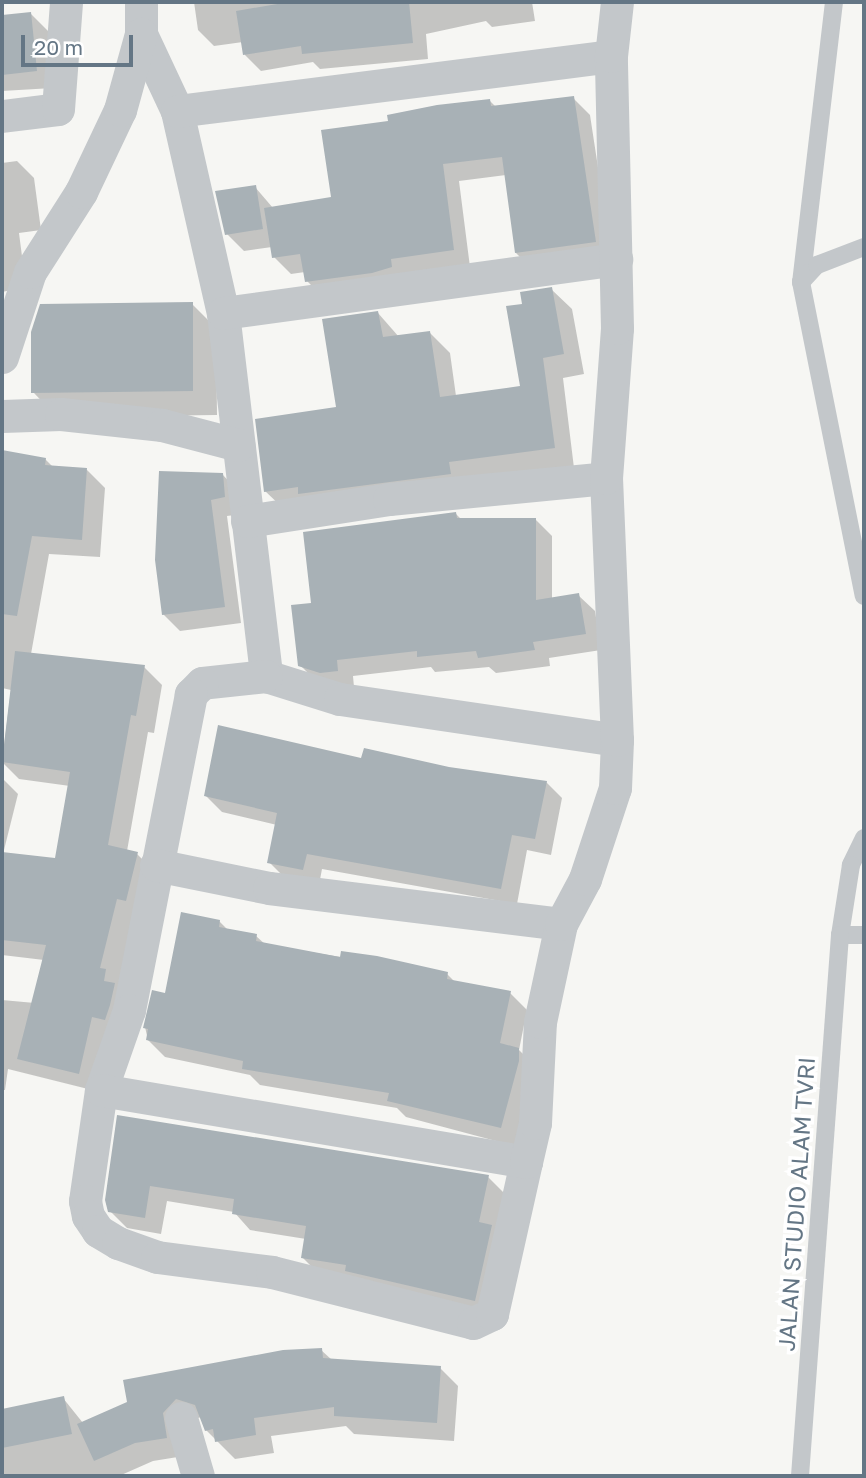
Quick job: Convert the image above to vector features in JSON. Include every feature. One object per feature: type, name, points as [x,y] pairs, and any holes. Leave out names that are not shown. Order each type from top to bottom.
[{"type":"street","points":[[2,117],[58,109],[66,2]]},
{"type":"street","points":[[617,2],[611,55],[617,328],[606,478],[617,740],[615,788],[585,878],[561,925],[540,1022],[535,1122],[492,1314],[473,1323],[272,1272],[157,1257],[98,1231],[85,1201],[101,1090],[129,1010],[191,694],[202,683],[266,676],[340,699],[617,740]]},
{"type":"street","points":[[141,18],[177,111],[223,313],[266,676]]},
{"type":"street","points":[[2,357],[30,272],[80,191],[120,110],[141,18]]},
{"type":"street","points":[[177,111],[611,55]]},
{"type":"street","points":[[223,313],[616,259]]},
{"type":"street","points":[[2,416],[61,414],[162,425],[238,444]]},
{"type":"street","points":[[247,521],[389,499],[606,478]]},
{"type":"street","points":[[156,865],[269,888],[561,925]]},
{"type":"street","points":[[101,1090],[526,1162]]},
{"type":"street","points":[[181,1418],[198,1476]]},
{"type":"lane","points":[[834,2],[800,282],[864,596]]},
{"type":"lane","points":[[800,282],[817,265],[864,247]]},
{"type":"lane","name":"JALAN STUDIO ALAM TVRI","points":[[800,1476],[840,935],[851,865],[864,838]]},
{"type":"lane","points":[[840,935],[864,935]]},
{"type":"building","points":[[289,2],[409,2],[413,43],[302,54],[301,46],[243,55],[236,11]]},
{"type":"building","points":[[31,12],[37,71],[2,75],[2,15]]},
{"type":"building","points":[[574,96],[596,242],[515,253],[502,157],[443,164],[454,250],[391,259],[392,267],[372,273],[305,282],[300,254],[272,258],[264,208],[331,197],[321,130],[388,121],[387,115],[437,105],[490,99],[491,106]]},
{"type":"building","points":[[256,185],[263,229],[225,235],[215,191]]},
{"type":"building","points":[[552,287],[564,354],[543,358],[555,448],[449,462],[451,474],[298,494],[298,487],[264,492],[255,419],[336,407],[322,319],[378,311],[383,337],[430,331],[440,397],[520,386],[506,306],[522,304],[520,292]]},
{"type":"building","points":[[193,302],[193,391],[31,393],[31,332],[40,304]]},
{"type":"building","points":[[2,450],[46,458],[45,465],[87,468],[82,540],[32,536],[17,616],[2,614]]},
{"type":"building","points":[[159,471],[223,473],[225,497],[211,500],[225,607],[162,615],[155,560]]},
{"type":"building","points":[[456,512],[457,518],[536,518],[536,600],[579,593],[586,634],[533,642],[535,650],[478,658],[476,651],[417,657],[417,651],[337,660],[338,671],[320,673],[298,666],[291,605],[311,603],[303,532]]},
{"type":"building","points":[[15,651],[145,665],[136,716],[131,715],[108,845],[138,852],[126,901],[117,899],[100,968],[106,969],[104,981],[115,983],[110,1005],[105,1020],[92,1017],[79,1074],[17,1059],[46,945],[2,940],[2,852],[55,858],[70,772],[2,762]]},
{"type":"building","points":[[218,725],[361,758],[364,748],[449,767],[547,781],[535,839],[512,835],[501,889],[307,854],[303,870],[267,863],[277,813],[204,796]]},
{"type":"building","points":[[181,912],[220,920],[219,927],[257,934],[256,941],[340,957],[341,951],[377,956],[448,972],[447,979],[511,991],[500,1043],[519,1048],[519,1061],[501,1128],[387,1101],[389,1093],[242,1069],[243,1061],[146,1040],[148,1029],[143,1028],[152,990],[165,993]]},
{"type":"building","points":[[117,1115],[489,1175],[479,1222],[492,1225],[475,1301],[345,1271],[346,1265],[301,1258],[306,1226],[232,1214],[234,1199],[150,1186],[145,1218],[108,1212],[105,1200]]},
{"type":"building","points":[[322,1348],[323,1358],[441,1366],[437,1423],[334,1416],[334,1407],[254,1418],[256,1435],[215,1442],[213,1429],[205,1431],[195,1405],[176,1399],[163,1413],[167,1438],[135,1443],[94,1461],[77,1424],[127,1402],[123,1380],[283,1350]]},
{"type":"building","points":[[64,1396],[72,1434],[2,1448],[2,1409]]}]
